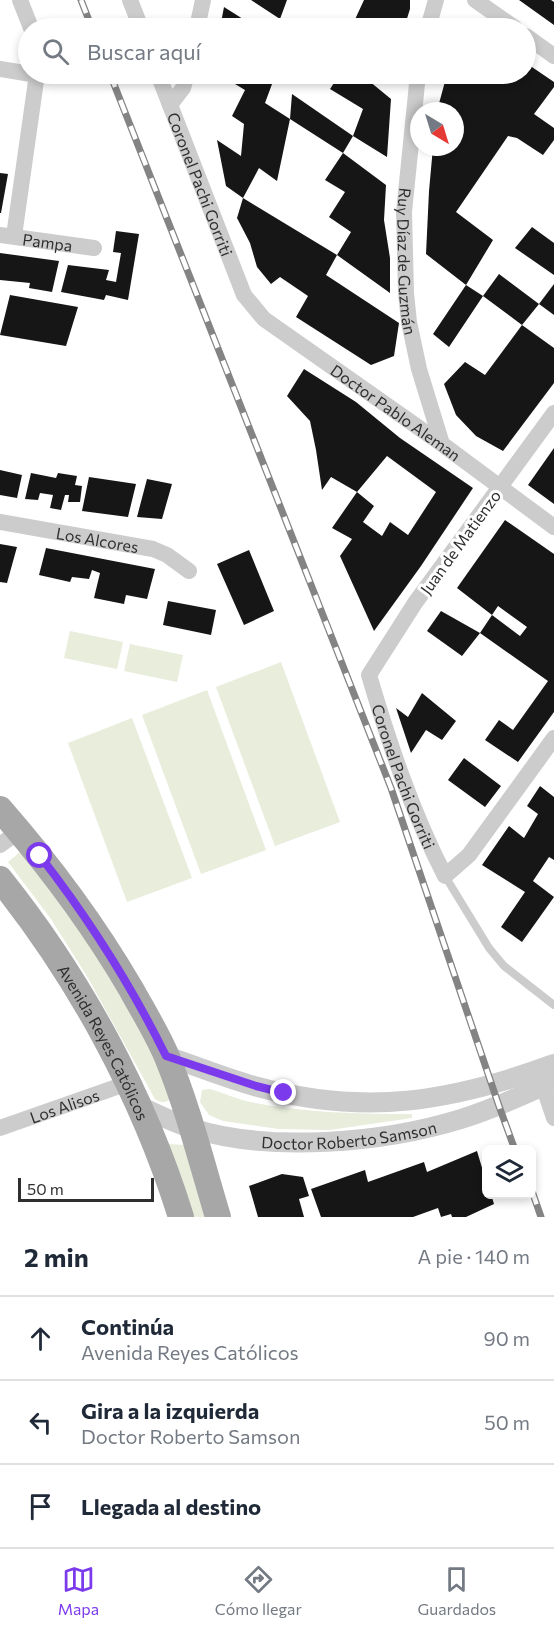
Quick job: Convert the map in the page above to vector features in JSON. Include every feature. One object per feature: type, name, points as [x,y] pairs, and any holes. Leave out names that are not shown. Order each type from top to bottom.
[{"type":"main road","points":[[0,809],[10,838],[69,893],[95,930],[147,1017],[166,1056],[218,1217]]},
{"type":"main road","name":"Avenida Reyes Católicos","points":[[0,879],[51,949],[141,1107],[181,1217]]},
{"type":"street","points":[[20,0],[27,18]]},
{"type":"street","points":[[130,0],[137,18]]},
{"type":"street","points":[[199,18],[203,0]]},
{"type":"street","points":[[431,18],[436,0]]},
{"type":"street","points":[[475,0],[501,18]]},
{"type":"street","points":[[536,44],[554,56]]},
{"type":"street","points":[[0,69],[18,71]]},
{"type":"street","points":[[7,235],[35,84]]},
{"type":"street","name":"Coronel Pachi Gorriti","points":[[162,84],[244,295]]},
{"type":"street","points":[[170,105],[184,84]]},
{"type":"street","name":"Ruy Díaz de Guzmán","points":[[417,84],[404,212],[406,293],[409,322],[419,369],[442,444]]},
{"type":"street","name":"Pampa","points":[[7,235],[94,248]]},
{"type":"street","name":"Doctor Pablo Aleman","points":[[244,295],[264,320],[442,444],[554,528]]},
{"type":"street","name":"Juan de Matienzo","points":[[369,675],[415,603],[554,413]]},
{"type":"street","name":"Los Alcores","points":[[0,522],[153,549],[167,555],[189,571]]},
{"type":"street","name":"Coronel Pachi Gorriti","points":[[369,675],[396,761],[429,846],[445,876]]},
{"type":"street","points":[[445,876],[469,855],[554,738]]},
{"type":"street","name":"Doctor Roberto Samson","points":[[166,1056],[265,1089],[314,1099],[364,1102],[432,1099],[465,1093],[549,1071]]},
{"type":"street","points":[[549,1071],[554,1118]]},
{"type":"street","name":"Doctor Roberto Samson","points":[[141,1107],[191,1128],[227,1137],[273,1143],[326,1142],[410,1131],[460,1119],[499,1106],[549,1071]]},
{"type":"street","name":"Los Alisos","points":[[0,1128],[128,1083]]},
{"type":"lane","points":[[445,876],[489,948],[504,966],[554,1005]]},
{"type":"green space","points":[[70,631],[123,642],[117,669],[64,658]]},
{"type":"green space","points":[[130,644],[183,655],[177,682],[124,671]]},
{"type":"green space","points":[[281,662],[340,822],[275,846],[216,687]]},
{"type":"green space","points":[[207,690],[266,850],[201,874],[142,715]]},
{"type":"green space","points":[[132,718],[192,878],[127,902],[68,743]]},
{"type":"green space","points":[[21,851],[71,914],[131,1014],[172,1090],[173,1097],[168,1101],[162,1102],[155,1099],[88,978],[51,919],[8,862]]},
{"type":"green space","points":[[210,1089],[245,1101],[290,1109],[412,1114],[412,1118],[330,1130],[279,1129],[223,1121],[209,1115],[200,1102],[202,1090]]},
{"type":"green space","points":[[168,1144],[186,1145],[209,1217],[191,1217]]},
{"type":"building","points":[[251,0],[287,0],[278,18]]},
{"type":"building","points":[[364,0],[410,0],[407,18],[356,18]]},
{"type":"building","points":[[519,0],[551,0],[554,2],[554,25]]},
{"type":"building","points":[[224,7],[241,18],[222,18]]},
{"type":"building","points":[[536,70],[554,82],[554,87],[534,114],[554,128],[554,140],[543,155],[517,138],[508,136],[456,212],[493,240],[466,285],[426,254],[432,156],[464,156],[464,102],[439,102],[444,84],[536,84]]},
{"type":"building","points":[[235,84],[272,84],[265,103],[290,119],[277,181],[259,168],[243,198],[226,186],[217,140],[241,156],[244,124],[232,116],[245,90]]},
{"type":"building","points":[[333,84],[373,84],[391,99],[387,157],[353,136],[363,109],[330,89]]},
{"type":"building","points":[[292,94],[353,136],[343,153],[290,119]]},
{"type":"building","points":[[343,153],[386,185],[384,220],[390,258],[390,293],[337,255],[351,232],[329,217],[345,192],[325,180]]},
{"type":"building","points":[[0,173],[8,174],[1,213],[0,213]]},
{"type":"building","points":[[243,198],[337,255],[326,275],[399,323],[394,356],[371,365],[296,317],[308,296],[280,277],[271,284],[257,267],[250,243],[237,218]]},
{"type":"building","points":[[532,227],[554,243],[554,275],[515,248]]},
{"type":"building","points":[[116,231],[139,234],[128,300],[106,295],[104,300],[61,292],[68,265],[109,270],[106,280],[116,282],[121,253],[113,252]]},
{"type":"building","points":[[0,253],[59,261],[52,292],[29,288],[30,283],[0,280]]},
{"type":"building","points":[[499,274],[539,304],[522,325],[483,296]]},
{"type":"building","points":[[554,284],[554,315],[539,304]]},
{"type":"building","points":[[466,285],[483,296],[449,347],[433,334]]},
{"type":"building","points":[[10,295],[78,307],[66,346],[0,335]]},
{"type":"building","points":[[522,325],[554,348],[554,383],[503,451],[476,436],[456,415],[444,384],[465,362],[485,375]]},
{"type":"building","points":[[304,369],[356,402],[400,438],[473,488],[374,631],[340,556],[352,539],[332,528],[357,492],[331,477],[322,490],[310,421],[287,396]],"holes":[[[387,456],[436,492],[408,535],[390,522],[382,536],[363,522],[374,506],[357,492]]]},
{"type":"building","points":[[554,448],[554,504],[528,485]]},
{"type":"building","points":[[0,470],[22,475],[17,498],[0,495]]},
{"type":"building","points":[[31,473],[56,478],[58,473],[77,476],[75,485],[82,486],[80,502],[68,502],[69,495],[65,495],[61,510],[50,508],[53,495],[40,493],[38,500],[25,499]]},
{"type":"building","points":[[89,477],[136,484],[128,517],[82,511]]},
{"type":"building","points":[[147,479],[172,484],[162,519],[137,517]]},
{"type":"building","points":[[505,520],[554,554],[554,712],[518,762],[485,740],[499,720],[513,730],[548,681],[480,633],[492,615],[457,588]],"holes":[[[498,606],[527,627],[520,636],[492,615]]]},
{"type":"building","points":[[0,544],[17,547],[7,583],[0,582]]},
{"type":"building","points":[[46,548],[155,569],[147,599],[126,595],[124,604],[94,598],[100,573],[92,570],[89,579],[72,577],[70,582],[39,575]]},
{"type":"building","points":[[249,550],[274,611],[244,625],[217,564]]},
{"type":"building","points":[[168,601],[216,610],[211,635],[163,625]]},
{"type":"building","points":[[441,611],[480,633],[462,656],[427,631]]},
{"type":"building","points":[[422,693],[456,721],[442,740],[426,730],[411,753],[396,708],[408,717]]},
{"type":"building","points":[[464,758],[501,786],[485,807],[448,780]]},
{"type":"building","points":[[540,786],[554,797],[554,860],[549,857],[533,881],[554,897],[522,942],[501,927],[525,892],[482,865],[509,826],[524,838],[538,814],[527,806]]},
{"type":"building","points":[[477,1151],[482,1168],[482,1199],[492,1199],[494,1204],[466,1217],[452,1217],[451,1214],[441,1217],[438,1208],[413,1217],[321,1217],[311,1189],[365,1170],[368,1182],[424,1162],[427,1172]]},
{"type":"building","points":[[282,1174],[303,1177],[309,1196],[299,1199],[304,1217],[258,1217],[249,1186]]},
{"type":"railway","points":[[81,0],[88,18]]},
{"type":"railway","points":[[114,84],[391,788],[513,1145]]},
{"type":"railway","points":[[535,1199],[541,1217]]},
{"type":"route","points":[[40,856],[95,930],[147,1017],[166,1056],[284,1093]]}]
